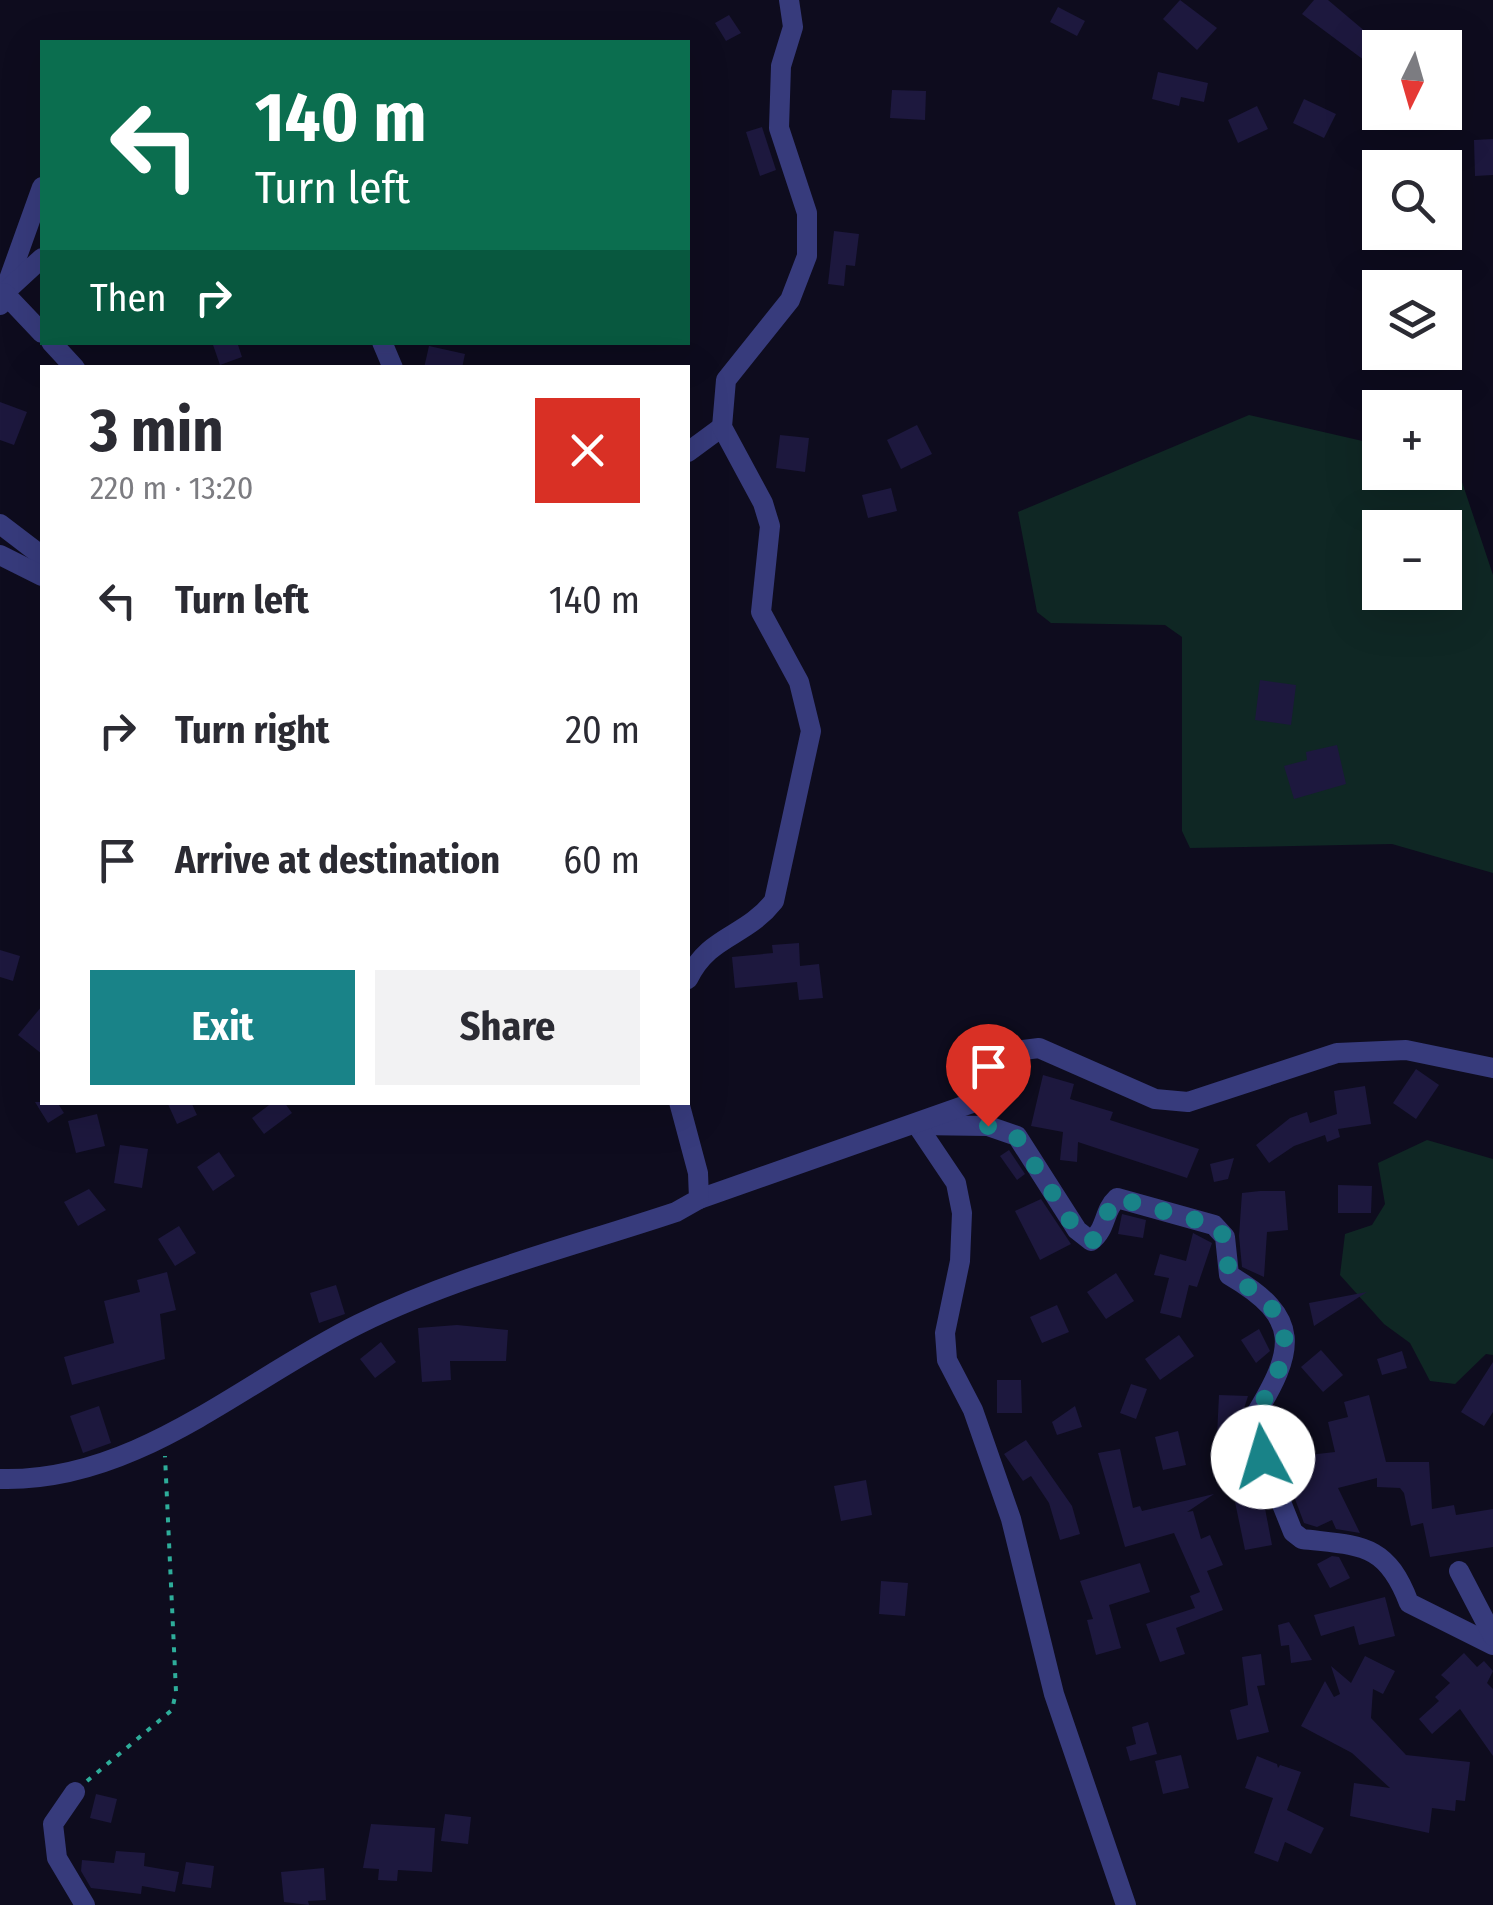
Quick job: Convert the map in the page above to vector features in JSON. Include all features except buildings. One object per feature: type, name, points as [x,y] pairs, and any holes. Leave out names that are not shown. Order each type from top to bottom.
[{"type":"street","points":[[690,975],[700,954],[760,919],[774,902],[811,732],[799,682],[761,612],[770,526],[764,503],[722,427],[726,380],[790,300],[807,256],[807,213],[779,128],[781,66],[793,27],[790,0]]},
{"type":"street","points":[[2,299],[40,193]]},
{"type":"street","points":[[2,299],[40,260]]},
{"type":"street","points":[[2,299],[40,332]]},
{"type":"street","points":[[54,345],[72,365]]},
{"type":"street","points":[[690,451],[722,427]]},
{"type":"street","points":[[0,524],[40,554]]},
{"type":"street","points":[[0,555],[40,575]]},
{"type":"street","points":[[0,1478],[44,1480],[107,1462],[164,1436],[357,1324],[416,1298],[676,1212],[699,1199],[972,1103],[1023,1050],[1040,1048],[1155,1099],[1188,1102],[1337,1053],[1406,1050],[1493,1068]]},
{"type":"street","points":[[681,1105],[698,1173],[699,1199]]},
{"type":"street","points":[[918,1124],[988,1126],[1016,1136],[1076,1230],[1092,1241],[1103,1232],[1110,1205],[1117,1198],[1214,1225],[1225,1237],[1229,1275],[1268,1298],[1284,1327],[1282,1370],[1254,1417],[1263,1457],[1294,1532],[1302,1539],[1371,1548],[1398,1574],[1409,1603],[1493,1644]]},
{"type":"street","points":[[918,1124],[956,1183],[962,1213],[960,1261],[945,1333],[947,1360],[972,1410],[1011,1519],[1054,1694],[1126,1905]]},
{"type":"street","points":[[1459,1572],[1493,1636]]},
{"type":"street","points":[[76,1792],[53,1824],[57,1858],[85,1905]]},
{"type":"path","points":[[95,1774],[172,1710],[176,1692],[164,1436]]},
{"type":"green space","points":[[1249,415],[1362,441],[1362,490],[1462,490],[1462,482],[1493,575],[1493,873],[1392,844],[1190,848],[1182,831],[1182,637],[1165,625],[1051,623],[1037,612],[1018,512]]},
{"type":"green space","points":[[1427,1140],[1493,1159],[1493,1355],[1486,1354],[1455,1384],[1430,1381],[1410,1343],[1384,1324],[1340,1275],[1345,1234],[1372,1225],[1385,1204],[1378,1163]]},
{"type":"route","points":[[988,1126],[1016,1136],[1076,1230],[1092,1241],[1103,1232],[1110,1205],[1117,1198],[1214,1225],[1225,1237],[1229,1275],[1268,1298],[1284,1327],[1282,1370],[1254,1417],[1263,1457]]}]
